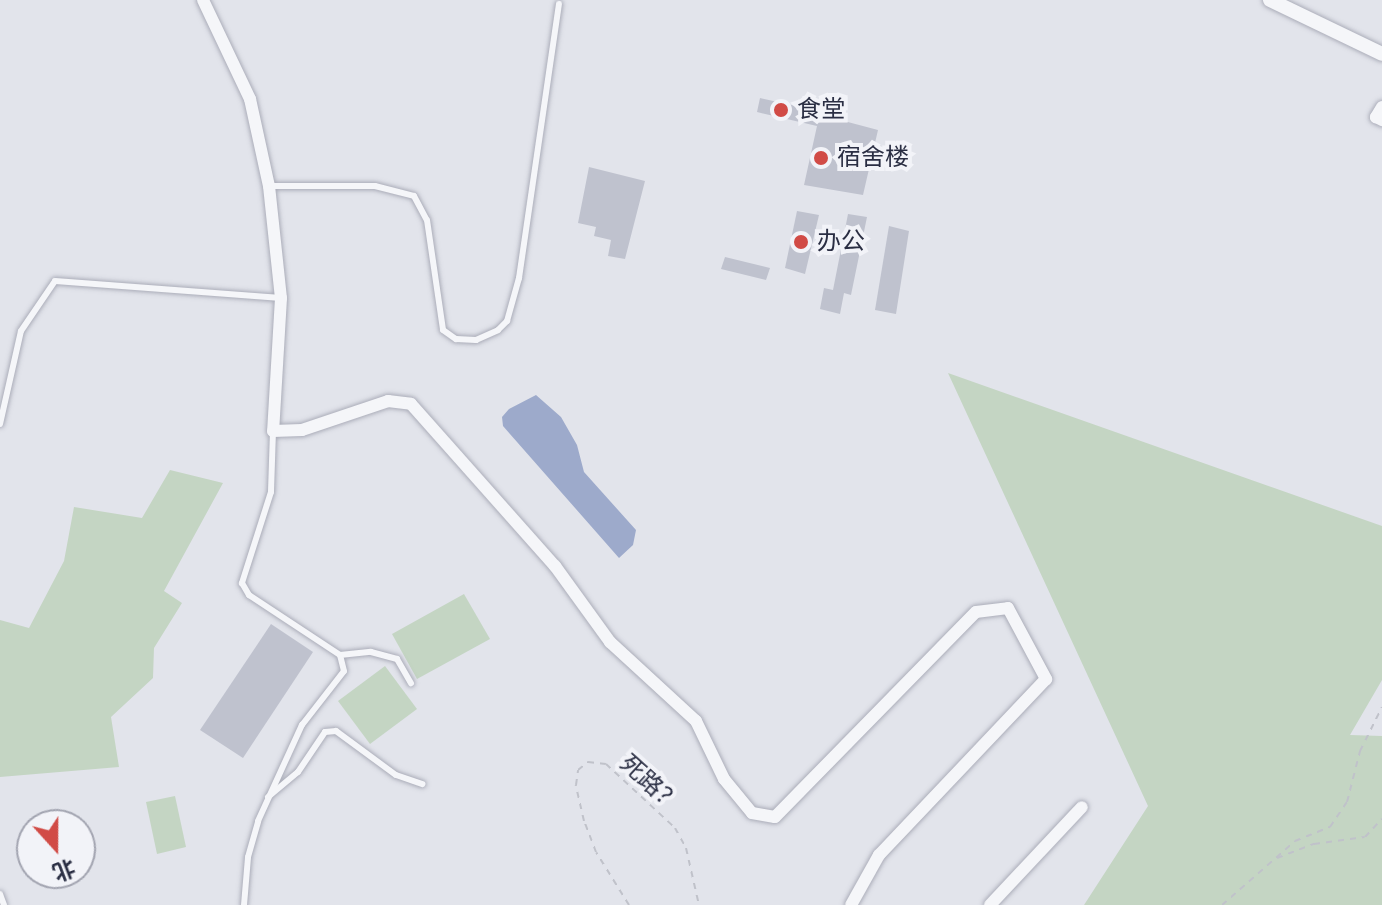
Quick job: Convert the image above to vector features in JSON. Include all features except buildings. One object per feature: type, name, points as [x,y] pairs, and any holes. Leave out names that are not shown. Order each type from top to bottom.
[{"type":"street","points":[[203,0],[250,99],[269,186],[281,298],[273,431],[302,430],[388,401],[411,404],[555,566],[610,642],[696,721],[737,797],[765,817],[775,817],[976,612],[1008,608],[1046,679],[879,855],[851,905]]},
{"type":"street","points":[[1270,0],[1382,54]]},
{"type":"street","points":[[1382,107],[1376,117],[1382,120]]},
{"type":"street","points":[[990,905],[1082,807]]},
{"type":"lane","points":[[269,186],[375,186],[414,196],[427,220],[443,330],[456,339],[476,340],[498,330],[507,321],[519,278],[559,4]]},
{"type":"lane","points":[[0,424],[21,331],[55,281],[281,298]]},
{"type":"lane","points":[[273,431],[271,492],[242,583],[260,604],[340,655],[387,654],[397,659],[411,683]]},
{"type":"lane","points":[[244,905],[248,857],[267,797],[302,725],[344,671],[340,655]]},
{"type":"lane","points":[[267,797],[298,772],[325,732],[336,731],[396,775],[422,784]]},
{"type":"lane","points":[[0,894],[4,905]]},
{"type":"path","points":[[1222,905],[1295,841],[1330,827],[1347,802],[1360,751],[1382,707]]},
{"type":"path","name":"死路？","points":[[629,905],[596,852],[584,821],[578,770],[588,762],[601,761],[675,828],[686,848],[699,905]]},
{"type":"path","points":[[1272,860],[1314,844],[1365,837],[1382,819]]},
{"type":"green space","points":[[948,373],[1382,526],[1382,680],[1350,735],[1382,736],[1382,905],[1084,905],[1148,806]]},
{"type":"green space","points":[[170,470],[223,483],[164,591],[182,603],[154,648],[153,678],[111,717],[119,767],[0,777],[0,620],[29,628],[64,561],[74,507],[142,518]]},
{"type":"green space","points":[[464,594],[490,639],[417,679],[392,634]]},
{"type":"green space","points":[[385,666],[417,709],[370,744],[338,701]]},
{"type":"green space","points":[[175,796],[186,847],[157,854],[146,802]]},
{"type":"water","points":[[536,395],[561,417],[577,445],[584,472],[636,530],[633,545],[619,558],[503,426],[502,417],[509,409]]},
{"type":"place","name":"食堂","points":[[781,110]]},
{"type":"place","name":"宿舍楼","points":[[821,158]]},
{"type":"place","name":"办公","points":[[801,242]]}]
